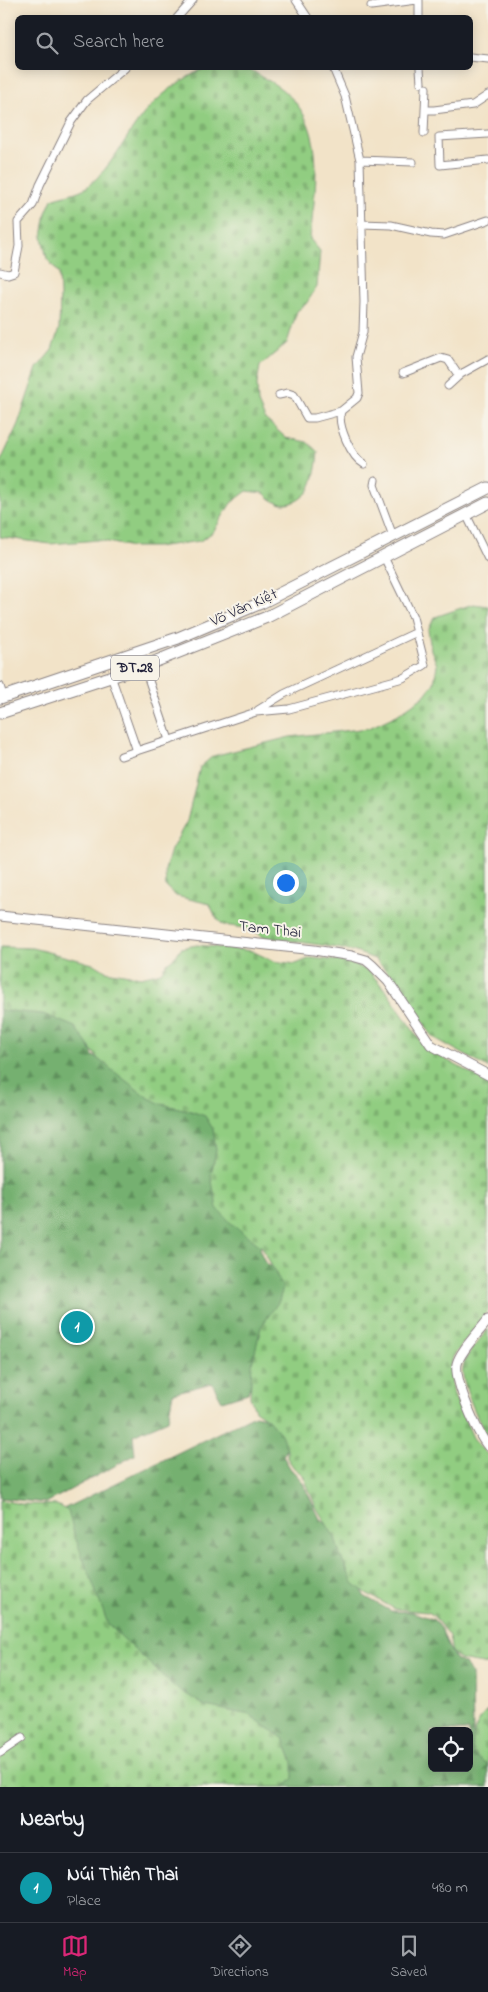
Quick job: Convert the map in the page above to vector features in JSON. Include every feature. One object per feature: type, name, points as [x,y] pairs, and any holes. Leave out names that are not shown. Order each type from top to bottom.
[{"type":"main road","name":"Võ Văn Kiệt","points":[[1,693],[178,638],[261,603],[488,488]]},
{"type":"main road","name":"Võ Văn Kiệt","points":[[0,713],[144,666],[268,617],[488,503]]},
{"type":"main road","points":[[424,520],[431,532]]},
{"type":"main road","points":[[261,603],[268,617]]},
{"type":"street","points":[[180,15],[193,0]]},
{"type":"street","points":[[296,0],[306,15]]},
{"type":"street","points":[[371,6],[418,0],[419,15]]},
{"type":"street","points":[[473,57],[488,59]]},
{"type":"street","points":[[0,272],[8,274],[14,272],[19,246],[18,222],[34,205],[40,186],[71,122],[87,100],[123,70]]},
{"type":"street","points":[[279,395],[288,393],[294,395],[307,418],[315,418],[341,411],[357,398],[359,393],[356,357],[363,332],[364,302],[360,224],[360,160],[345,96],[334,70]]},
{"type":"street","points":[[420,70],[425,110],[424,134]]},
{"type":"street","points":[[425,110],[473,105],[488,95]]},
{"type":"street","points":[[488,134],[439,138],[440,165],[488,160]]},
{"type":"street","points":[[360,160],[413,162]]},
{"type":"street","points":[[360,224],[391,224],[431,234],[444,235],[488,220]]},
{"type":"street","points":[[403,373],[441,358],[448,360],[459,376]]},
{"type":"street","points":[[448,386],[459,376],[488,360]]},
{"type":"street","points":[[341,411],[340,418],[343,434],[359,460],[364,464]]},
{"type":"street","points":[[375,480],[374,484],[393,536]]},
{"type":"street","points":[[466,514],[488,558]]},
{"type":"street","points":[[120,756],[256,712],[289,709],[403,678],[426,666],[413,617],[384,557]]},
{"type":"street","points":[[256,712],[284,694],[417,632]]},
{"type":"street","points":[[144,666],[169,740]]},
{"type":"street","points":[[112,676],[137,751]]},
{"type":"street","name":"Tam Thai","points":[[0,916],[314,950],[366,960],[388,981],[431,1045],[488,1075]]},
{"type":"street","points":[[488,1320],[460,1357],[457,1370],[460,1386],[480,1435],[488,1446]]},
{"type":"street","points":[[0,1753],[22,1738]]},
{"type":"green space","points":[[201,70],[249,70],[254,72],[290,96],[303,113],[311,132],[315,152],[316,173],[310,239],[320,251],[317,287],[306,304],[297,311],[287,343],[260,366],[257,384],[258,403],[265,419],[286,438],[307,442],[318,452],[311,486],[308,492],[301,498],[286,504],[272,500],[264,493],[247,491],[231,503],[213,532],[200,541],[156,547],[132,547],[98,540],[50,544],[0,537],[0,463],[18,424],[37,368],[52,350],[59,329],[59,273],[47,259],[42,237],[46,213],[52,199],[84,188],[96,179],[104,171],[142,116],[163,95],[187,77]]},
{"type":"green space","points":[[473,604],[488,606],[488,1068],[433,1037],[395,980],[375,959],[353,951],[263,937],[252,929],[223,925],[215,916],[210,904],[176,896],[166,887],[165,870],[171,850],[187,821],[200,767],[213,756],[290,737],[369,728],[397,715],[423,697],[434,683],[437,665],[431,650],[428,630],[435,617]]},
{"type":"green space","points":[[197,945],[252,951],[273,961],[296,964],[311,958],[349,962],[370,972],[387,992],[425,1048],[488,1083],[488,1310],[453,1357],[451,1367],[452,1390],[474,1440],[488,1455],[488,1665],[460,1660],[452,1653],[449,1636],[433,1615],[428,1612],[395,1609],[366,1593],[353,1583],[340,1555],[335,1538],[316,1507],[303,1475],[294,1468],[287,1458],[287,1450],[281,1434],[268,1419],[255,1410],[250,1397],[252,1364],[261,1327],[279,1301],[283,1288],[262,1247],[231,1223],[217,1208],[211,1176],[216,1150],[213,1129],[205,1116],[161,1104],[147,1097],[98,1059],[75,1027],[43,1014],[0,1010],[0,947],[32,948],[96,965],[106,971],[141,977],[161,972],[181,948]]},
{"type":"green space","points":[[0,1002],[75,1008],[93,1056],[129,1076],[204,1101],[270,1182],[260,1251],[265,1262],[303,1290],[266,1329],[248,1393],[222,1401],[212,1383],[173,1393],[168,1420],[133,1435],[135,1455],[46,1503],[0,1498]]},
{"type":"green space","points":[[488,1329],[488,1440],[472,1404],[463,1375],[463,1368],[473,1347]]},
{"type":"green space","points":[[255,1415],[280,1420],[291,1441],[283,1456],[290,1468],[302,1481],[320,1519],[337,1532],[358,1576],[364,1596],[391,1611],[412,1612],[433,1619],[441,1628],[455,1659],[466,1665],[472,1674],[473,1727],[428,1727],[428,1772],[473,1772],[473,1734],[476,1751],[488,1762],[488,1787],[246,1787],[106,1666],[53,1514]]},
{"type":"green space","points":[[0,1500],[21,1504],[57,1505],[68,1511],[75,1537],[108,1624],[172,1685],[205,1706],[250,1715],[284,1739],[293,1762],[293,1778],[285,1787],[0,1787]]},
{"type":"green space","points":[[488,1710],[488,1766],[473,1754],[475,1730]]},
{"type":"place","name":"Núi Thiên Thai","points":[[77,1327]]}]
